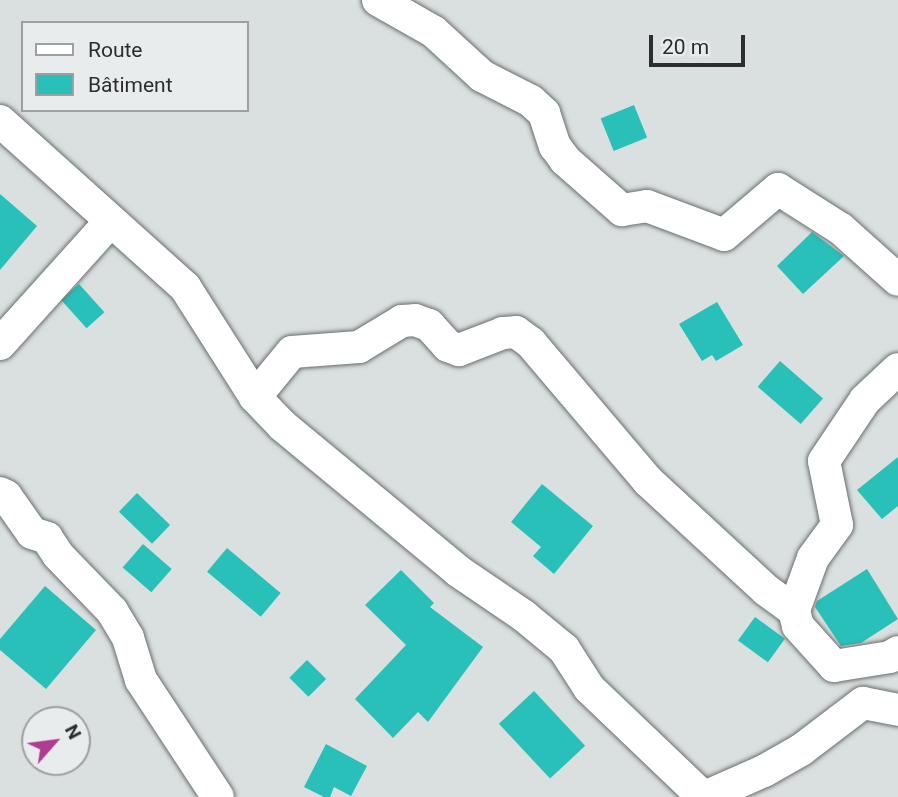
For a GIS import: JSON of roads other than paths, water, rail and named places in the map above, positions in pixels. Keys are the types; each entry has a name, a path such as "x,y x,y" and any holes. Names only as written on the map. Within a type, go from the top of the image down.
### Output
{"street":[{"path":"378,0 434,32 482,76 531,101 544,113 555,146 565,160 622,210 648,206 724,235 778,189 841,229 898,280"},
{"path":"0,121 185,287 255,397 283,426 458,571 524,616 564,649 589,688 704,797 752,777 802,750 863,703 898,709"},
{"path":"0,344 110,222"},
{"path":"255,397 292,352 344,351 359,347 402,321 415,320 429,325 448,346 459,350 503,333 516,332 531,343 648,481 766,590 793,610 798,626 834,666 890,657 898,652"},
{"path":"793,610 813,558 837,524 824,461 865,400 898,369"},
{"path":"0,493 6,496 32,533 47,538 67,565 111,611 128,638 141,680 218,797"}]}
